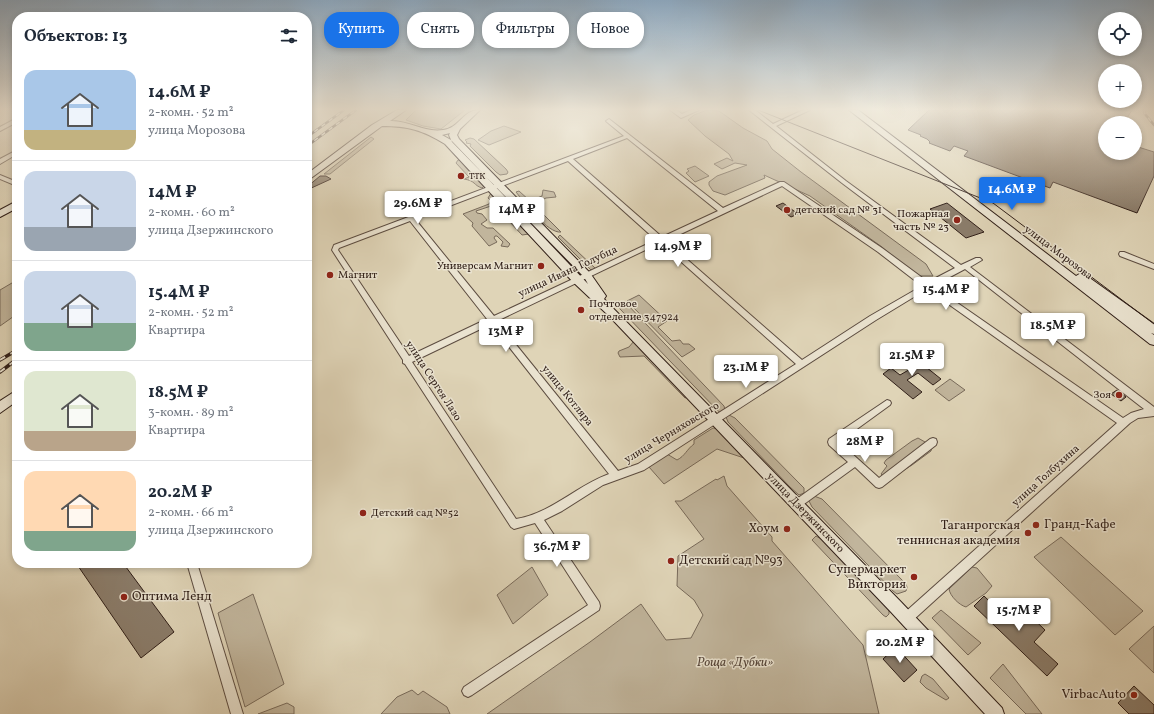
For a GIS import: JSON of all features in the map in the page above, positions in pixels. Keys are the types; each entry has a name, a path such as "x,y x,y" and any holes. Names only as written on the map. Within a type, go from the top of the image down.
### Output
{"main road":[{"path":"312,174 353,143"},
{"name":"улица Дзержинского","path":"449,143 577,280 613,313 907,618 996,714"},
{"name":"улица Дзержинского","path":"459,143 587,275 613,313"},
{"name":"улица Морозова","path":"899,143 1042,251 1154,341"},
{"path":"0,214 12,207"},
{"name":"улица Морозова","path":"1042,251 1154,330"},
{"path":"0,408 12,399"}],"street":[{"path":"411,218 608,143"},
{"path":"637,143 722,211"},
{"path":"794,143 849,186 962,267 1154,412"},
{"path":"0,162 12,155"},
{"path":"568,158 801,364"},
{"path":"0,177 12,182"},
{"name":"улица Ивана Голубца","path":"406,360 782,183 880,250 926,285"},
{"name":"улица Сергея Лазо","path":"411,218 336,247 335,250 514,524"},
{"name":"улица Котляра","path":"411,218 616,475"},
{"path":"1122,254 1154,267"},
{"name":"улица Черняховского","path":"514,524 525,523 538,519 602,482 616,475 630,472 641,467 716,421 873,317 926,285 978,260"},
{"path":"926,285 1123,423"},
{"path":"888,403 832,442 879,484 933,442"},
{"name":"улица Толбухина","path":"907,618 1131,416 1139,413 1154,412"},
{"path":"797,504 855,462"},
{"path":"468,691 594,606 538,519"},
{"path":"193,568 237,714"}],"green space":[{"path":"363,143 369,143 330,174 324,174"},
{"path":"468,143 479,143 506,169 508,172 507,174 500,175 496,172 470,146 471,144"},
{"path":"715,143 768,143 772,149 801,172 926,264 933,276 915,276 882,247 810,196 764,175 765,178 725,195 713,191 709,185 709,182 717,176 747,165 735,163 722,169 714,164 727,158 733,161 729,154"},
{"path":"458,160 474,172 474,176 484,184 482,188 471,181 464,179 469,177 456,163"},
{"path":"695,166 709,176 695,182 686,173 689,171 687,169"},
{"path":"543,190 554,192 556,197 546,198 533,204 561,232 550,228 543,223 530,210 516,192 519,191 530,201 542,196"},
{"path":"491,193 529,234 522,235 494,205 476,211 477,213 482,214 487,220 481,224 487,228 493,228 510,244 508,247 501,246 503,242 497,236 494,238 497,242 489,246 472,226 473,223 463,214 489,204 491,201 488,198"},
{"path":"560,235 595,268 591,270 558,237"},
{"path":"12,283 12,318 0,326 0,290"},
{"path":"639,295 667,321 658,327 672,341 680,340 683,344 689,344 695,349 682,357 627,301"},
{"path":"625,302 724,406 725,410 720,412 718,411 620,309 620,305"},
{"path":"634,341 689,397 685,398 644,356 620,357 618,353 619,351 629,347"},
{"path":"950,379 965,390 949,401 935,390"},
{"path":"729,415 735,418 804,488 804,493 799,495 790,487 728,422 726,417"},
{"path":"713,428 719,429 743,453 744,458 717,449 664,484 649,467 667,454 677,460 694,444 694,440"},
{"path":"918,438 932,446 931,451 888,480 881,474 887,466 884,463 886,460"},
{"name":"Роща «Дубки»","path":"724,476 727,486 772,537 772,541 863,645 879,714 487,714 590,642 641,604 666,640 691,638 703,615 694,600 677,586 678,556 704,539 675,501 681,501 716,479 717,480"},
{"path":"814,496 822,499 905,583 907,587 906,591 897,594 893,591 812,507 809,501"},
{"path":"816,536 821,539 889,610 889,614 886,617 812,540"},
{"path":"1061,537 1143,611 1115,635 1034,557"},
{"path":"532,567 548,595 513,624 497,595"},
{"path":"972,567 977,568 992,586 986,593 966,607 955,600 949,589"},
{"path":"253,594 284,684 245,707 218,613"},
{"path":"941,610 981,643 968,655 932,618"},
{"path":"1154,626 1154,673 1129,649"},
{"path":"1003,664 1042,714 1026,714 990,678"},
{"path":"925,674 933,679 949,698 946,700 926,688 920,682 922,676"},
{"path":"412,690 418,695 423,691 447,707 450,714 381,714 397,697"},
{"path":"287,703 294,707 294,714 258,714"}],"building":[{"path":"930,143 1098,143 1098,160 1142,160 1142,148 1154,152 1154,176 1137,213 1053,182 1050,188 964,156 968,151 954,146 950,151"},
{"path":"320,176 326,176 331,179 312,188 312,183"},
{"name":"детский сад № 31","path":"783,203 798,214 791,217 776,206"},
{"name":"Пожарная часть № 23","path":"947,203 984,232 966,238 930,209"},
{"path":"911,355 941,379 933,385 918,373 907,380 922,392 913,399 883,374 891,368 900,375 912,368 903,361"},
{"name":"Зоя","path":"1117,390 1126,397 1121,401 1111,394"},
{"name":"Оптима Ленд","path":"79,568 127,568 174,632 141,658"},
{"path":"984,596 1005,616 1018,604 1045,630 1034,642 1058,664 1047,676 974,606"},
{"path":"896,647 917,670 904,682 883,659"},
{"name":"VirbacAuto","path":"1134,686 1154,705 1154,714 1129,714 1118,703"}],"tram line":[{"path":"842,143 993,203 1154,324"}],"railway":[{"path":"0,360 12,353"},
{"path":"0,372 12,363"}],"place":[{"name":"ТТК","path":"461,176"},
{"name":"детский сад № 31","path":"787,210"},
{"name":"Пожарная часть № 23","path":"957,220"},
{"name":"Универсам Магнит","path":"541,266"},
{"name":"Магнит","path":"330,275"},
{"name":"Почтовое отделение 347924","path":"581,310"},
{"name":"Зоя","path":"1119,395"},
{"name":"Детский сад №52","path":"363,513"},
{"name":"Гранд-Кафе","path":"1036,525"},
{"name":"Хоум","path":"787,529"},
{"name":"Таганрогская теннисная академия","path":"1028,533"},
{"name":"Детский сад №93","path":"671,561"},
{"name":"Супермаркет Виктория","path":"914,577"},
{"name":"Оптима Ленд","path":"124,597"},
{"name":"VirbacAuto","path":"1134,695"}]}
